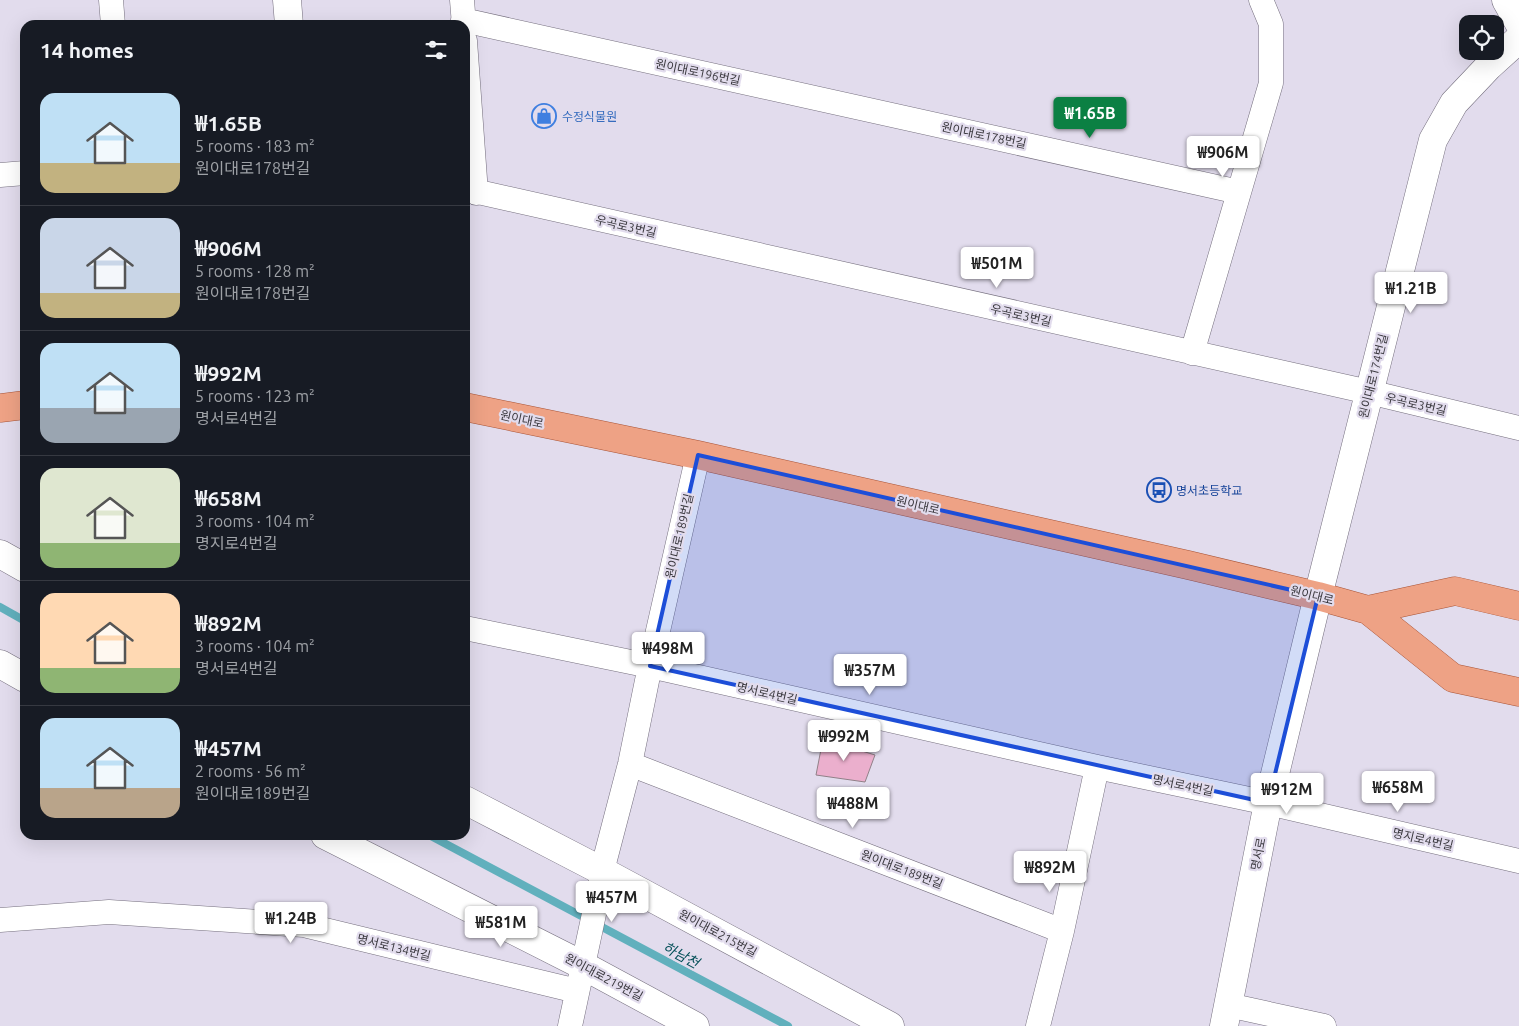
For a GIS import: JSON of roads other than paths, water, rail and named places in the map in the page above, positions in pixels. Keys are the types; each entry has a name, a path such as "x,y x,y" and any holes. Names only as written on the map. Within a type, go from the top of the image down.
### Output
{"main road":[{"path":"0,408 20,406"},
{"name":"원이대로","path":"470,408 698,455 1318,596 1368,610 1453,678 1519,692"},
{"name":"원이대로","path":"1368,610 1455,591 1519,606"}],"street":[{"path":"112,0 114,20"},
{"path":"287,0 289,20"},
{"path":"1192,353 1271,83 1271,24 1261,0"},
{"path":"1506,0 1519,23"},
{"name":"원이대로196번길","path":"470,23 933,124"},
{"name":"원이대로174번길","path":"1318,596 1433,140 1454,104 1489,66 1519,39"},
{"name":"원이대로178번길","path":"933,124 1239,192"},
{"name":"원이대로196번길","path":"470,167 471,191"},
{"path":"0,175 20,173"},
{"name":"우곡로3번길","path":"471,191 1369,392 1519,428"},
{"name":"원이대로189번길","path":"582,969 601,879 630,764 650,666 698,455"},
{"path":"0,554 20,565"},
{"name":"명서로","path":"1226,1015 1268,803 1318,596"},
{"name":"명서로4번길","path":"470,629 650,666 1097,767 1268,803"},
{"path":"0,664 20,675"},
{"name":"원이대로189번길","path":"630,764 1062,931"},
{"path":"1038,1026 1062,931 1097,767"},
{"name":"원이대로215번길","path":"470,803 601,879 890,1026"},
{"name":"명지로4번길","path":"1268,803 1519,861"},
{"name":"원이대로219번길","path":"335,840 695,1026"},
{"name":"명서로134번길","path":"0,920 109,912 304,925 582,969"},
{"path":"570,1026 582,969"},
{"path":"1226,1015 1324,1026"}],"waterway":[{"name":"하남천","path":"0,607 20,618"},
{"name":"하남천","path":"438,840 788,1026"}],"place":[{"name":"수정식물원","path":"544,116"},
{"name":"명서초등학교","path":"1159,490"}]}
